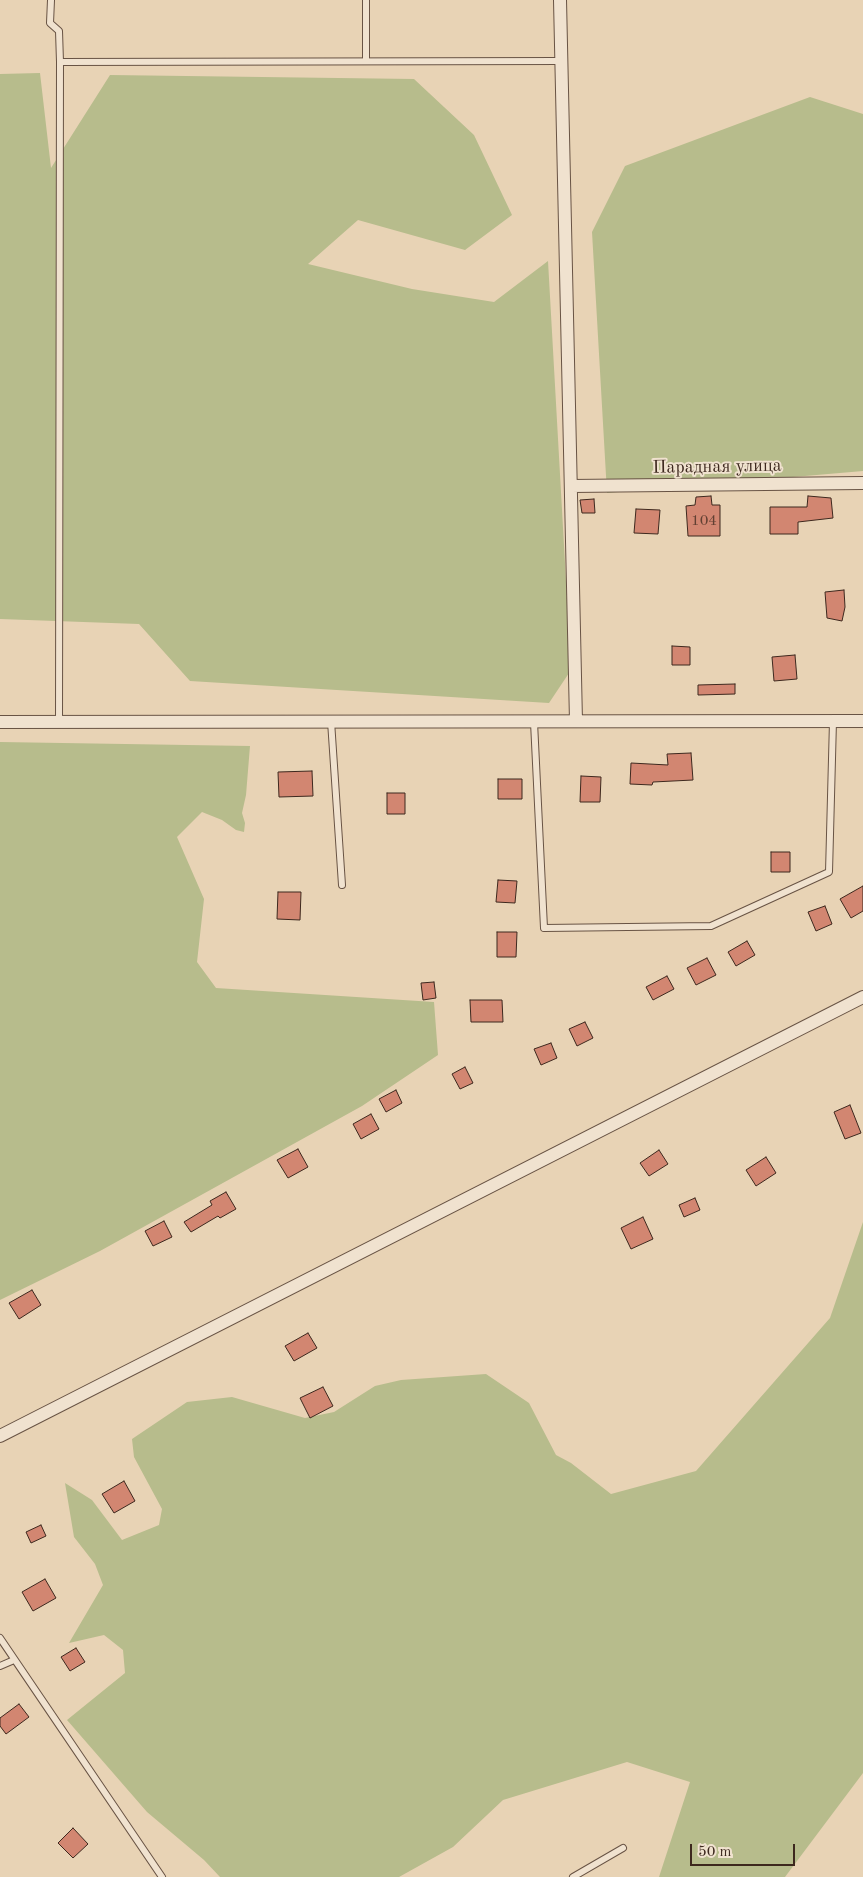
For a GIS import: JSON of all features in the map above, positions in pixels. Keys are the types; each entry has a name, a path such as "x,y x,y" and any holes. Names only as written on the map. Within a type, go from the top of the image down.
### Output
{"street":[{"path":"560,0 576,721"},
{"name":"Парадная улица","path":"571,486 863,483"},
{"path":"0,722 331,720 534,722 863,721"},
{"path":"0,1436 863,997"}],"lane":[{"path":"51,0 50,23 59,31 60,62 59,721"},
{"path":"366,0 366,61"},
{"path":"60,62 562,61"},
{"path":"331,720 342,885"},
{"path":"534,722 544,928 711,926 829,872 833,721"},
{"path":"0,1638 162,1877"},
{"path":"0,1666 14,1660"},
{"path":"573,1877 623,1848"}],"green space":[{"path":"40,73 51,168 110,75 414,79 474,135 512,215 465,250 358,220 308,264 412,289 494,302 548,261 571,670 549,703 190,681 139,624 0,619 0,74"},
{"path":"810,97 863,114 863,471 607,493 592,232 625,166"},
{"path":"0,742 250,746 246,795 242,813 245,823 244,832 236,830 222,820 202,812 177,837 204,899 197,962 216,988 434,1002 438,1055 362,1106 100,1251 0,1300"},
{"path":"863,1222 863,1773 785,1877 659,1877 690,1782 627,1762 503,1800 453,1847 399,1877 220,1877 204,1860 147,1812 67,1720 125,1673 123,1650 104,1635 69,1643 103,1585 95,1564 74,1537 65,1483 92,1500 122,1540 159,1525 162,1509 134,1457 132,1439 187,1402 232,1397 305,1418 334,1412 375,1386 401,1380 486,1374 529,1403 556,1455 571,1463 611,1494 696,1471 830,1318"}],"building":[{"path":"711,496 712,505 720,505 720,536 688,536 686,506 695,505 696,497"},
{"path":"808,496 831,498 833,518 798,522 798,534 770,534 770,507 807,507"},
{"path":"594,499 595,513 582,513 580,500"},
{"path":"636,509 660,510 658,534 634,533"},
{"path":"844,590 845,607 842,621 827,618 825,592"},
{"path":"672,646 690,647 690,665 672,665"},
{"path":"795,655 797,679 774,681 772,657"},
{"path":"735,684 735,694 698,695 698,685"},
{"path":"691,753 693,780 653,782 652,785 630,784 631,763 668,765 667,754"},
{"path":"312,771 313,796 279,797 278,772"},
{"path":"581,776 601,777 600,802 580,802"},
{"path":"498,779 522,779 522,799 498,799"},
{"path":"387,793 405,793 405,814 387,814"},
{"path":"771,852 790,852 790,872 771,872"},
{"path":"498,880 517,881 515,903 496,902"},
{"path":"863,886 863,911 851,918 840,899"},
{"path":"278,892 301,892 300,920 277,919"},
{"path":"825,906 832,924 816,931 808,912"},
{"path":"497,932 517,932 516,957 497,957"},
{"path":"747,941 755,955 736,966 728,952"},
{"path":"707,958 716,975 696,985 687,968"},
{"path":"667,976 674,989 653,1000 646,987"},
{"path":"434,982 436,998 423,1000 421,983"},
{"path":"470,1000 502,1000 503,1022 471,1022"},
{"path":"585,1022 593,1038 577,1046 569,1029"},
{"path":"551,1043 557,1058 541,1065 534,1049"},
{"path":"465,1067 473,1083 460,1089 452,1074"},
{"path":"396,1090 402,1103 386,1112 379,1099"},
{"path":"850,1105 861,1133 845,1139 834,1112"},
{"path":"371,1114 379,1129 361,1139 353,1124"},
{"path":"298,1149 308,1167 288,1178 277,1160"},
{"path":"659,1150 668,1164 649,1176 640,1163"},
{"path":"766,1157 776,1173 756,1186 746,1170"},
{"path":"226,1192 236,1209 220,1218 218,1216 191,1232 184,1222 212,1205 210,1201"},
{"path":"695,1198 700,1210 684,1217 679,1205"},
{"path":"643,1217 653,1239 631,1249 621,1228"},
{"path":"164,1221 172,1237 153,1246 145,1231"},
{"path":"32,1290 41,1305 19,1319 9,1303"},
{"path":"308,1333 317,1348 294,1361 285,1346"},
{"path":"323,1387 333,1406 310,1418 300,1398"},
{"path":"124,1481 135,1501 114,1513 102,1494"},
{"path":"41,1525 46,1536 31,1543 26,1532"},
{"path":"45,1579 56,1598 33,1611 22,1592"},
{"path":"76,1648 85,1662 70,1671 61,1657"},
{"path":"19,1704 29,1717 6,1734 0,1726 0,1718"},
{"path":"73,1828 88,1844 73,1858 58,1843"}]}
